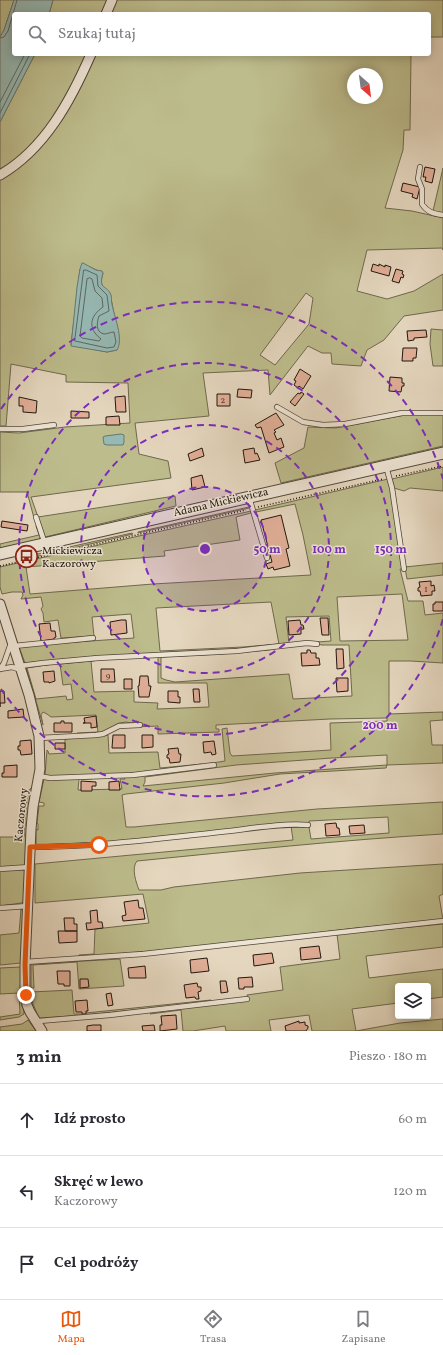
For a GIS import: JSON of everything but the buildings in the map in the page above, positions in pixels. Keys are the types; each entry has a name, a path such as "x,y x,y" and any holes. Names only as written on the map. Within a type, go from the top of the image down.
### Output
{"street":[{"path":"107,12 112,0"},
{"path":"0,175 30,152 43,138 77,85 90,56"},
{"name":"Adama Mickiewicza","path":"0,554 443,453"},
{"name":"Kaczorowy","path":"0,604 21,668 40,738 41,760 33,808 30,847 25,962 26,1000 35,1022 42,1031"}],"lane":[{"path":"420,167 418,179 422,189 422,204 428,211 434,214 443,215"},
{"path":"277,407 303,422 323,425 345,424 402,413 443,413"},
{"path":"0,429 54,425"},
{"path":"386,466 390,478 404,569"},
{"path":"249,497 267,558"},
{"path":"36,517 45,544"},
{"path":"0,669 13,643 93,638"},
{"path":"0,669 12,667 21,668 43,663 98,658 237,651 307,643 317,644"},
{"path":"40,738 96,735 103,734 117,726 140,725"},
{"path":"39,776 50,778 117,776 214,765"},
{"path":"30,847 106,844 294,824 308,825"},
{"path":"0,869 30,867"},
{"path":"0,908 28,906"},
{"path":"25,962 151,954 443,921"},
{"path":"35,1022 247,999"}],"path":[{"path":"0,566 443,466"}],"shaded area":[{"path":"0,0 14,0 4,30 0,37"},
{"path":"53,0 110,0 106,12 50,12"},
{"path":"114,0 443,0 443,37 431,37 431,12 110,12"},
{"path":"34,56 88,56 76,82 38,141 0,172 0,122"},
{"path":"93,56 411,56 410,130 404,130 403,150 385,208 412,211 443,218 443,250 442,248 367,250 357,291 387,299 414,291 443,274 443,310 404,316 384,340 367,350 361,366 332,364 331,353 322,353 308,346 270,395 268,370 203,373 209,416 135,423 139,454 168,461 171,478 31,497 38,517 34,518 27,492 0,492 0,432 19,433 65,427 130,423 128,383 66,382 66,375 11,364 6,426 0,426 0,177 28,160","holes":["90,267 103,273 101,281 102,285 110,293 114,314 117,350 107,352 71,345 80,269","306,293 313,298 309,324 275,365 260,355"]},
{"path":"443,168 443,213 433,211"},
{"path":"431,329 443,330 443,366 433,366 430,344"},
{"path":"405,415 443,415 443,446 281,483 275,463 304,448 308,427 336,428"},
{"path":"443,467 443,491 410,488 404,491 394,488 405,567 443,563 443,575 407,579 405,568 400,569 408,601 423,601 425,615 443,613 443,663 389,661 389,714 443,712 443,720 430,721 432,745 443,745 443,763 387,765 386,768 280,774 224,783 122,795 126,827 317,809 443,802 443,834 404,836 137,861 134,871 139,890 161,890 174,887 300,873 443,864 443,894 439,896 443,920 356,928 202,947 79,957 79,955 94,954 95,929 149,923 143,894 35,903 35,864 293,840 291,826 309,827 311,839 389,833 388,817 309,821 309,824 117,842 36,845 36,829 38,830 37,823 39,806 44,806 44,803 39,802 44,779 91,778 92,779 79,779 78,790 122,789 120,779 125,779 124,777 225,761 222,729 227,728 230,753 232,756 331,750 330,723 387,721 387,718 330,719 216,725 216,729 219,729 219,732 158,734 158,726 136,727 141,725 141,723 137,721 131,723 119,723 101,733 79,735 77,733 98,732 96,715 51,717 43,712 41,715 43,725 26,667 53,664 27,668 36,699 66,696 67,700 73,699 71,684 63,685 60,664 100,660 91,661 94,692 134,691 134,702 158,703 157,709 209,707 207,683 158,683 158,657 284,647 269,650 220,654 161,657 161,678 175,682 289,674 293,699 352,696 349,645 321,645 317,642 331,641 329,616 286,617 289,643 239,649 97,656 25,663 19,647 134,638 131,614 92,617 94,636 61,638 58,620 44,622 41,609 43,606 41,597 21,599 23,595 22,592 2,594 0,587 0,567 251,511 251,513 236,517 240,540 164,551 165,556 26,567 30,594 153,584 311,575 295,504 256,512 255,510 388,479 390,487 394,487 392,479","holes":["402,594 408,640 340,641 337,597","271,602 279,644 160,651 156,608","387,755 387,765 275,773 143,786 145,777 236,765"]},
{"path":"175,496 176,506 45,537 38,517"},
{"path":"249,508 138,533 138,532"},
{"path":"36,526 41,535 39,540 0,549 0,544 39,535"},
{"path":"133,534 30,558 29,556"},
{"path":"108,735 109,753 158,752 160,768 203,765 126,774 52,777 45,775 47,750 49,754 65,753 65,739"},
{"path":"32,788 25,865 0,867 0,837 24,837 27,798 30,789"},
{"path":"0,870 25,870 24,901 21,903 0,906"},
{"path":"21,909 23,912 21,963 0,965 0,935 19,933"},
{"path":"443,924 443,947 366,956 369,978 443,969 443,997 431,999 431,983 395,983 395,1003 352,1009 356,1031 312,1031 309,1015 269,1020 271,1031 226,1031 225,1026 183,1031 181,1010 150,1014 152,1012 249,1000 247,995 283,990 280,967 340,959 337,934"},
{"path":"120,959 124,986 79,989 77,962 33,965 34,988 31,988 31,964"},
{"path":"21,967 24,1014 19,1017 0,1020 0,1017 20,1014 19,993 0,994 0,968"},
{"path":"72,990 74,1014 82,1015 86,1013 211,1000 210,1002 86,1015 39,1018 33,1004 31,992"},
{"path":"443,1019 443,1031 356,1031 400,1023"},
{"path":"28,1020 36,1031 0,1031 0,1027 22,1024"}],"water":[{"path":"14,0 53,0 50,12 12,12 12,56 34,56 0,122 0,37 4,30"},
{"path":"82,263 96,270 102,271 103,273 102,285 111,295 118,327 119,345 117,350 107,352 71,346 77,287"},
{"path":"121,434 124,435 123,445 104,444 103,437"}],"place":[{"name":"Mickiewicza Kaczorowy","path":"27,557"}],"route":[{"path":"26,995 25,965 30,847 99,845"}]}
